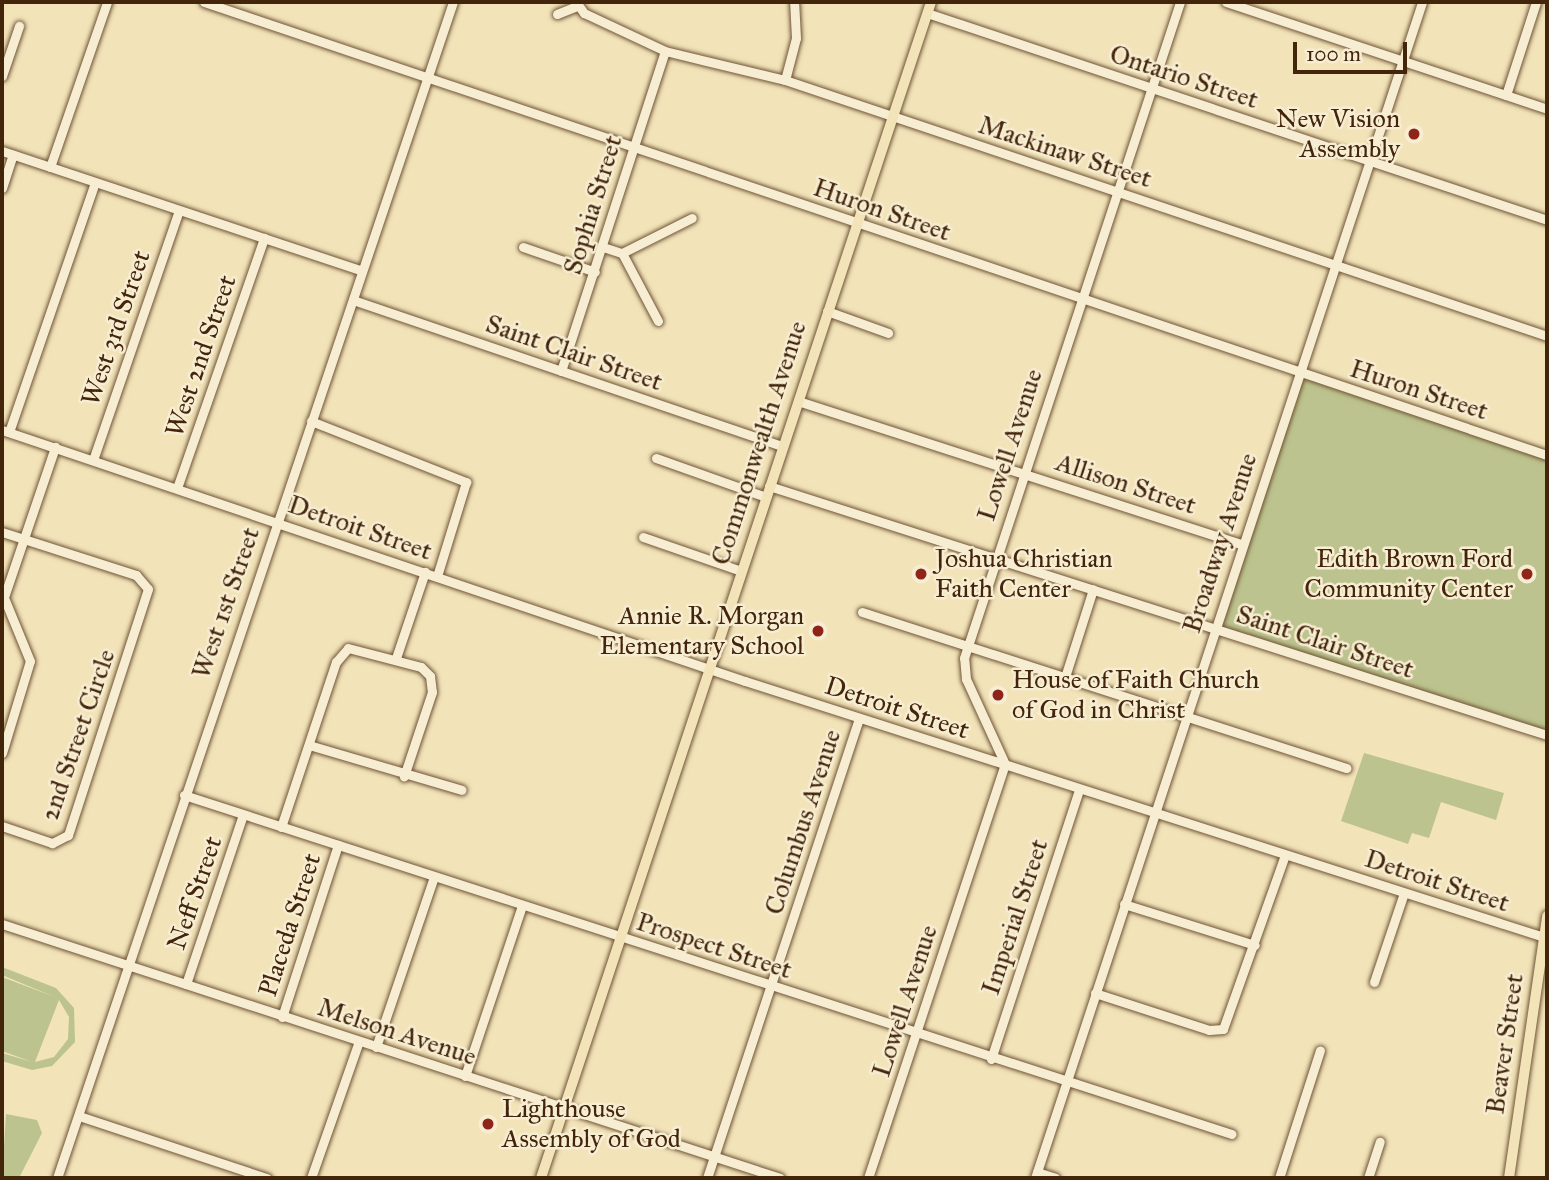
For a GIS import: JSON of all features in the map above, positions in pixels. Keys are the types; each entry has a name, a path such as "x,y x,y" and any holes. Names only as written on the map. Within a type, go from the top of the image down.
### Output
{"main road":[{"name":"Commonwealth Avenue","path":"541,1178 929,7"},
{"name":"Beaver Street","path":"1508,1178 1547,916"}],"street":[{"path":"50,167 107,2"},
{"name":"Huron Street","path":"204,2 855,224 1547,455"},
{"name":"West 1st Street","path":"57,1178 453,2"},
{"path":"785,80 796,38 794,2"},
{"name":"Lowell Avenue","path":"869,1178 1005,764 966,679 967,647 1180,2"},
{"path":"1226,2 1547,109"},
{"name":"Broadway Avenue","path":"1036,1175 1241,544 1422,2"},
{"path":"1506,95 1536,2"},
{"path":"557,14 577,4"},
{"name":"Mackinaw Street","path":"577,4 665,51 785,80 1547,336"},
{"name":"Ontario Street","path":"929,7 1150,88 1547,220"},
{"path":"2,76 19,26"},
{"name":"Sophia Street","path":"561,371 665,51"},
{"path":"2,151 362,271"},
{"path":"2,188 13,155"},
{"path":"5,431 94,182"},
{"name":"West 3rd Street","path":"93,460 179,210"},
{"path":"603,247 622,253 692,218"},
{"name":"West 2nd Street","path":"177,488 264,238"},
{"path":"523,247 595,272"},
{"path":"622,253 658,321"},
{"name":"Saint Clair Street","path":"353,300 782,446"},
{"path":"827,312 888,333"},
{"name":"Allison Street","path":"797,401 1241,544"},
{"path":"311,421 466,482 438,576"},
{"name":"Detroit Street","path":"5,431 859,718 1544,937"},
{"path":"2,753 30,661 3,601 55,447"},
{"name":"Saint Clair Street","path":"656,458 1093,589 1547,735"},
{"path":"2,531 26,539"},
{"path":"643,537 741,571"},
{"name":"2nd Street Circle","path":"2,826 52,843 68,835 148,598 146,582 26,539"},
{"path":"396,658 425,572"},
{"path":"1065,677 1093,589"},
{"path":"862,612 1346,768"},
{"path":"281,827 344,651 359,647 396,658 430,676 432,692 404,776"},
{"name":"Columbus Avenue","path":"707,1178 859,718"},
{"path":"309,745 404,776 462,790"},
{"name":"Imperial Street","path":"991,1059 1079,789"},
{"name":"Prospect Street","path":"184,795 991,1059 1232,1134"},
{"name":"Neff Street","path":"186,985 243,815"},
{"name":"Placeda Street","path":"282,1017 338,845"},
{"path":"1095,993 1209,1030 1223,1029 1285,855"},
{"path":"376,1046 434,877"},
{"path":"1374,982 1404,893"},
{"path":"1125,904 1255,945"},
{"path":"465,1076 522,906"},
{"name":"Melson Avenue","path":"2,924 780,1178"},
{"path":"311,1178 359,1041"},
{"path":"1279,1178 1320,1050"},
{"path":"79,1116 267,1178"},
{"path":"1368,1178 1380,1142"},
{"path":"1036,1175 1055,1178"}],"green space":[{"path":"1301,377 1547,459 1547,731 1220,626"},
{"path":"1364,753 1504,793 1496,820 1441,802 1429,838 1412,833 1408,844 1341,821"},
{"path":"2,967 56,988 74,1008 75,1042 52,1066 32,1070 2,1061 2,1053 32,1062 2,1051 2,977 55,997 2,975","holes":["59,1000 69,1017 68,1039 54,1057 35,1062"]},
{"path":"6,1114 37,1120 42,1133 19,1178 2,1178"}],"place":[{"name":"New Vision Assembly","path":"1414,134"},
{"name":"Joshua Christian Faith Center","path":"921,574"},
{"name":"Edith Brown Ford Community Center","path":"1527,574"},
{"name":"Annie R. Morgan Elementary School","path":"818,631"},
{"name":"House of Faith Church of God in Christ","path":"998,695"},
{"name":"Lighthouse Assembly of God","path":"488,1124"}]}
